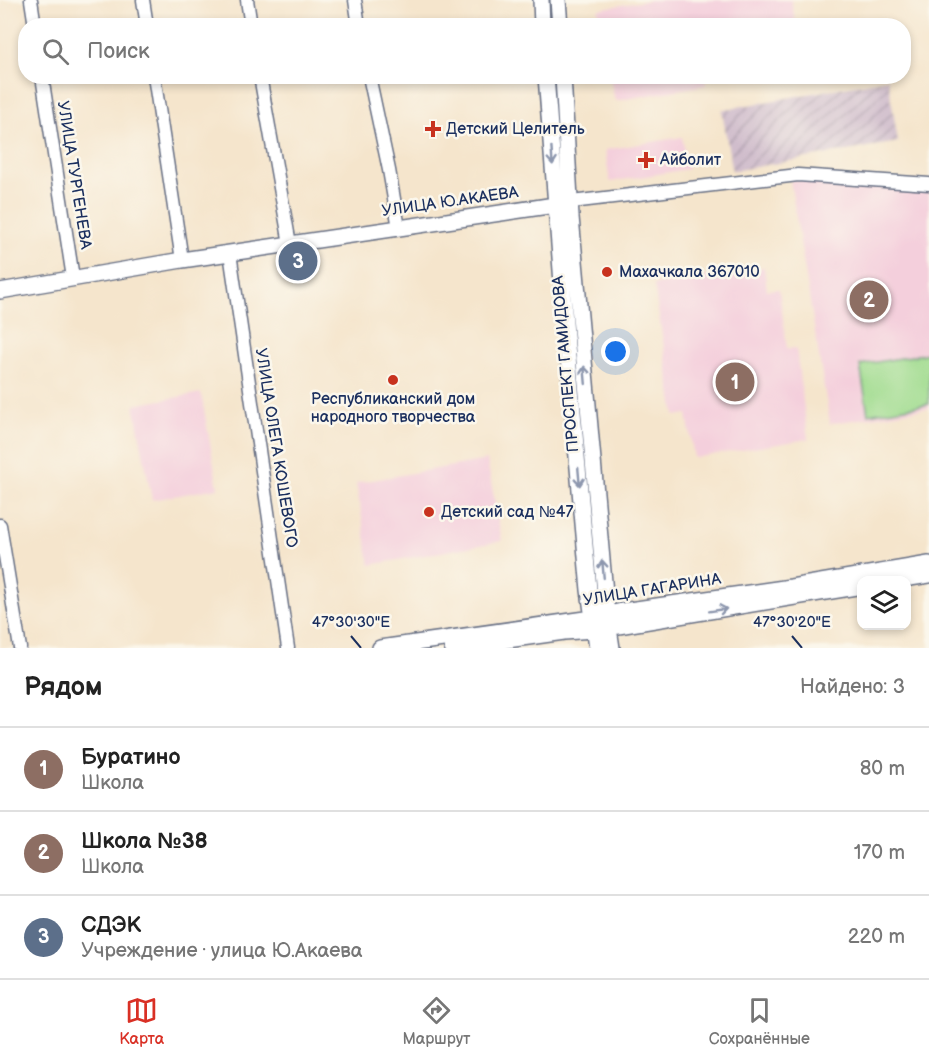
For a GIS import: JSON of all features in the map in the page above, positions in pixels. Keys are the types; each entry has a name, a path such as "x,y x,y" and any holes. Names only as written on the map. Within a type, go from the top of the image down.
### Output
{"main road":[{"path":"542,0 542,18"},
{"path":"558,0 559,18"},
{"name":"ПРОСПЕКТ ГАМИДОВА","path":"547,84 562,204 601,622 597,648"},
{"name":"ПРОСПЕКТ ГАМИДОВА","path":"562,84 562,204"},
{"name":"УЛИЦА Ю.АКАЕВА","path":"0,291 182,260 562,204"},
{"name":"УЛИЦА ГАГАРИНА","path":"452,648 564,632 601,622 929,564"},
{"path":"911,578 929,575"},
{"name":"УЛИЦА ГАГАРИНА","path":"380,648 601,622 857,587"},
{"name":"ПРОСПЕКТ ГАМИДОВА","path":"601,622 612,648"}],"street":[{"path":"31,0 33,18"},
{"path":"143,0 146,18"},
{"path":"247,0 250,18"},
{"path":"355,0 358,18"},
{"name":"УЛИЦА ТУРГЕНЕВА","path":"43,84 73,278"},
{"path":"155,84 182,260"},
{"path":"261,84 290,244"},
{"path":"371,84 399,228"},
{"name":"УЛИЦА Ю.АКАЕВА","path":"562,204 798,175 929,184"},
{"name":"УЛИЦА ОЛЕГА КОШЕВОГО","path":"230,253 288,648"},
{"path":"0,525 20,648"}],"shaded area":[{"path":"651,0 791,0 795,18 600,18 598,9"},
{"path":"611,84 706,85 615,101"},
{"path":"861,84 889,84 898,142 732,171 722,110"},
{"name":"Айболит","path":"682,137 688,169 610,182 605,150"},
{"path":"832,178 929,192 929,408 828,424 830,423 790,180"},
{"path":"764,267 767,290 779,289 787,349 796,348 808,439 694,458 687,414 675,416 654,285"},
{"path":"201,393 218,488 152,500 134,405"},
{"name":"Детский сад №47","path":"487,460 502,541 370,565 356,483"}],"green space":[{"path":"929,353 929,404 868,414 860,365"}],"place":[{"name":"Детский Целитель","path":"433,129"},
{"name":"Айболит","path":"646,160"},
{"name":"СДЭК","path":"298,261"},
{"name":"Махачкала 367010","path":"607,272"},
{"name":"Школа №38","path":"869,300"},
{"name":"Республиканский дом народного творчества","path":"393,380"},
{"name":"Буратино","path":"735,382"},
{"name":"Детский сад №47","path":"429,512"}]}
